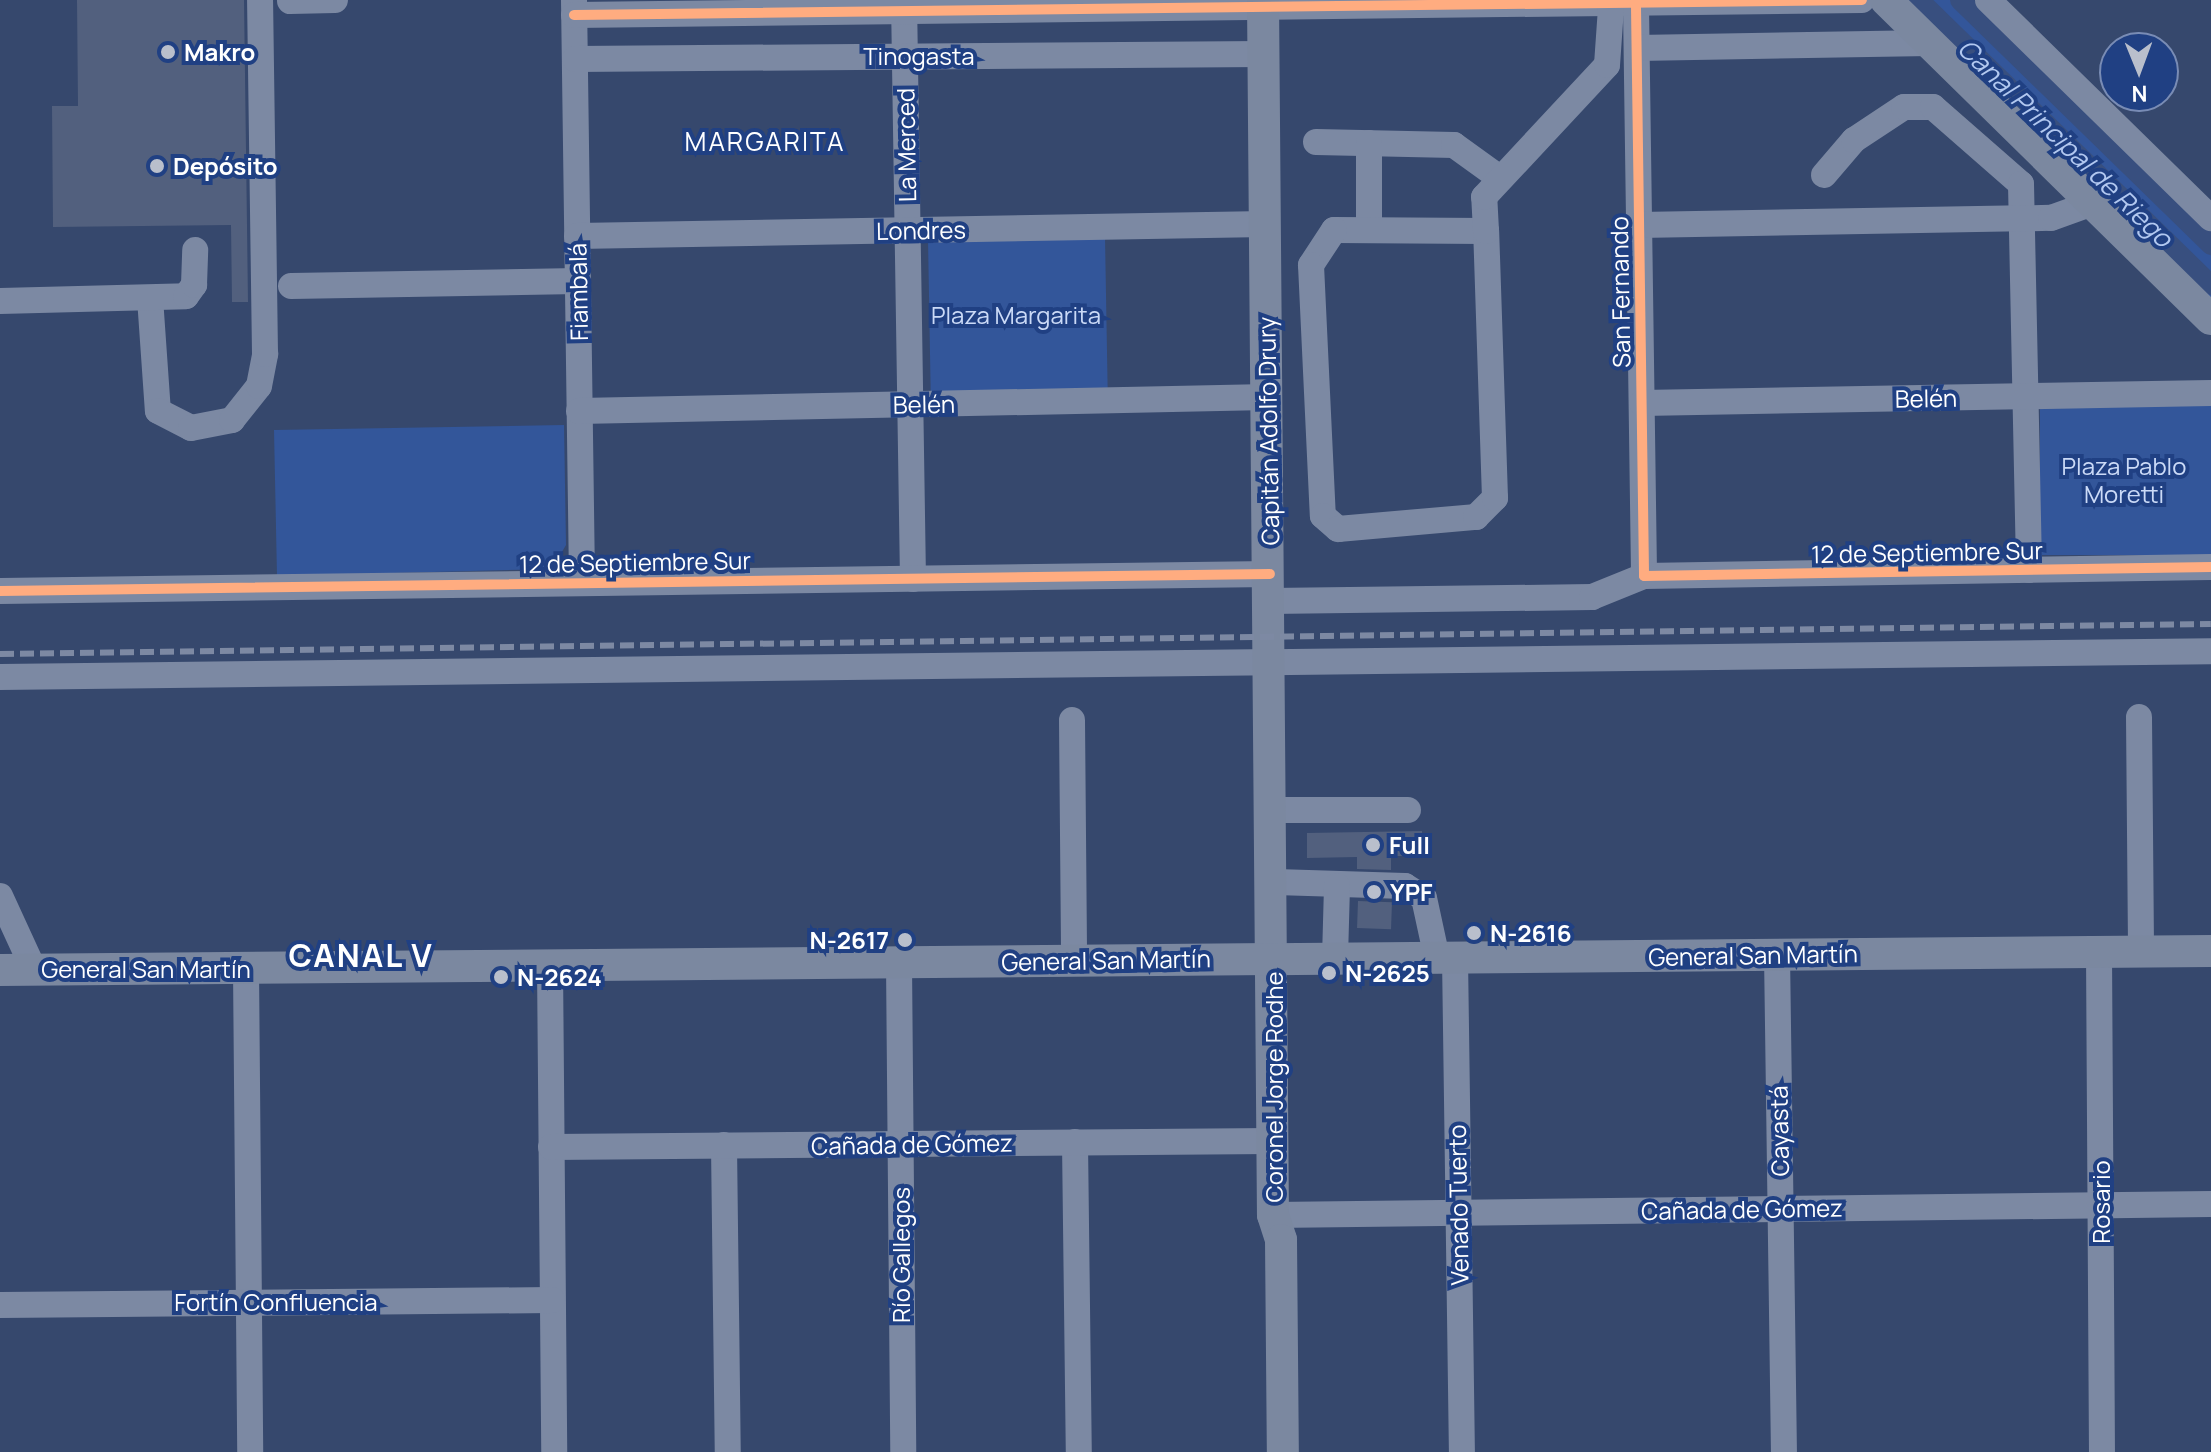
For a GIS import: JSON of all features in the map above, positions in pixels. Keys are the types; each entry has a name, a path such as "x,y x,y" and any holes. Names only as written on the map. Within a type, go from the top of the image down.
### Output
{"main road":[{"path":"1886,0 2211,319"},
{"name":"Capitán Adolfo Drury","path":"1263,6 1275,959"},
{"name":"General San Martín","path":"0,970 2211,951"},
{"name":"Coronel Jorge Rodhe","path":"1275,959 1273,1215 1281,1240 1283,1452"},
{"name":"Coronel Jorge Rodhe","path":"1264,1452 1263,1240 1273,1215"}],"street":[{"path":"150,298 158,411 191,428 232,420 259,386 265,354 260,0"},
{"path":"290,1 335,0"},
{"name":"Tinogasta","path":"574,8 1623,6 1862,0"},
{"path":"1988,0 2211,218"},
{"path":"1486,231 1334,230 1311,265 1323,516 1338,529 1476,517 1495,498 1486,231 1484,197 1497,176 1607,65 1623,6"},
{"name":"San Fernando","path":"1623,6 1637,48 1644,576"},
{"path":"741,7 741,58"},
{"name":"La Merced","path":"904,7 913,579"},
{"name":"Fiambalá","path":"574,8 582,583"},
{"path":"1637,48 1930,43"},
{"name":"Tinogasta","path":"575,59 1264,54"},
{"path":"1824,175 1854,140 1904,107 1933,107 2021,184 2029,570"},
{"path":"1316,142 1454,145 1497,176"},
{"path":"1369,143 1369,230"},
{"path":"1639,225 2061,217 2093,203"},
{"name":"Londres","path":"577,236 1266,224"},
{"path":"0,301 150,298 191,292 195,250"},
{"path":"291,286 578,281"},
{"name":"Belén","path":"1642,403 2211,393"},
{"name":"Belén","path":"579,411 1268,397"},
{"name":"12 de Septiembre Sur","path":"0,591 913,579 1592,597 1644,576 2211,567"},
{"path":"0,677 2211,651"},
{"path":"2139,717 2141,951"},
{"path":"1072,720 1074,961"},
{"path":"1274,810 1408,810"},
{"name":"Venado Tuerto","path":"1276,882 1405,886 1424,898 1446,957 1458,1213 1462,1452"},
{"path":"1335,958 1337,886"},
{"path":"0,896 34,970"},
{"name":"Rosario","path":"2099,952 2102,1452"},
{"name":"Cayastá","path":"1777,954 1784,1452"},
{"name":"Río Gallegos","path":"899,962 903,1452"},
{"path":"550,965 554,1452"},
{"path":"246,968 250,1452"},
{"name":"Cañada de Gómez","path":"551,1147 1273,1141"},
{"path":"1075,1142 1079,1452"},
{"path":"724,1145 728,1452"},
{"name":"Cañada de Gómez","path":"1273,1215 2211,1204"},
{"name":"Fortín Confluencia","path":"0,1305 552,1300"}],"green space":[{"path":"1898,0 1973,0 2211,233 2211,306"},
{"name":"Plaza Margarita","path":"1105,237 1108,390 931,393 928,240"},
{"name":"Plaza Pablo Moretti","path":"2040,403 2211,403 2211,555 2040,555"},
{"path":"564,425 566,545 552,569 277,576 274,430"}],"building":[{"path":"77,0 244,0 248,302 232,302 231,225 53,227 52,106 78,106"},
{"path":"1422,831 1423,856 1391,856 1391,870 1357,869 1357,857 1307,858 1307,833"},
{"path":"1358,901 1392,902 1391,929 1357,928"}],"waterway":[{"name":"Canal Principal de Riego","path":"1919,0 2211,285"},
{"name":"CANAL V","path":"1960,0 2211,245"}],"railway":[{"path":"0,654 2211,624"}],"cycle path":[{"path":"574,15 1862,0"},
{"path":"1636,7 1644,576 2211,567"},
{"path":"0,591 1270,574"}],"place":[{"name":"Makro","path":"168,52"},
{"name":"Depósito","path":"157,166"},
{"name":"Full","path":"1373,845"},
{"name":"YPF","path":"1374,892"},
{"name":"N-2616","path":"1474,933"},
{"name":"N-2617","path":"905,940"},
{"name":"N-2625","path":"1329,973"},
{"name":"N-2624","path":"501,977"}],"district":[{"name":"MARGARITA","path":"765,142"},
{"name":"CANAL V","path":"361,955"}]}
